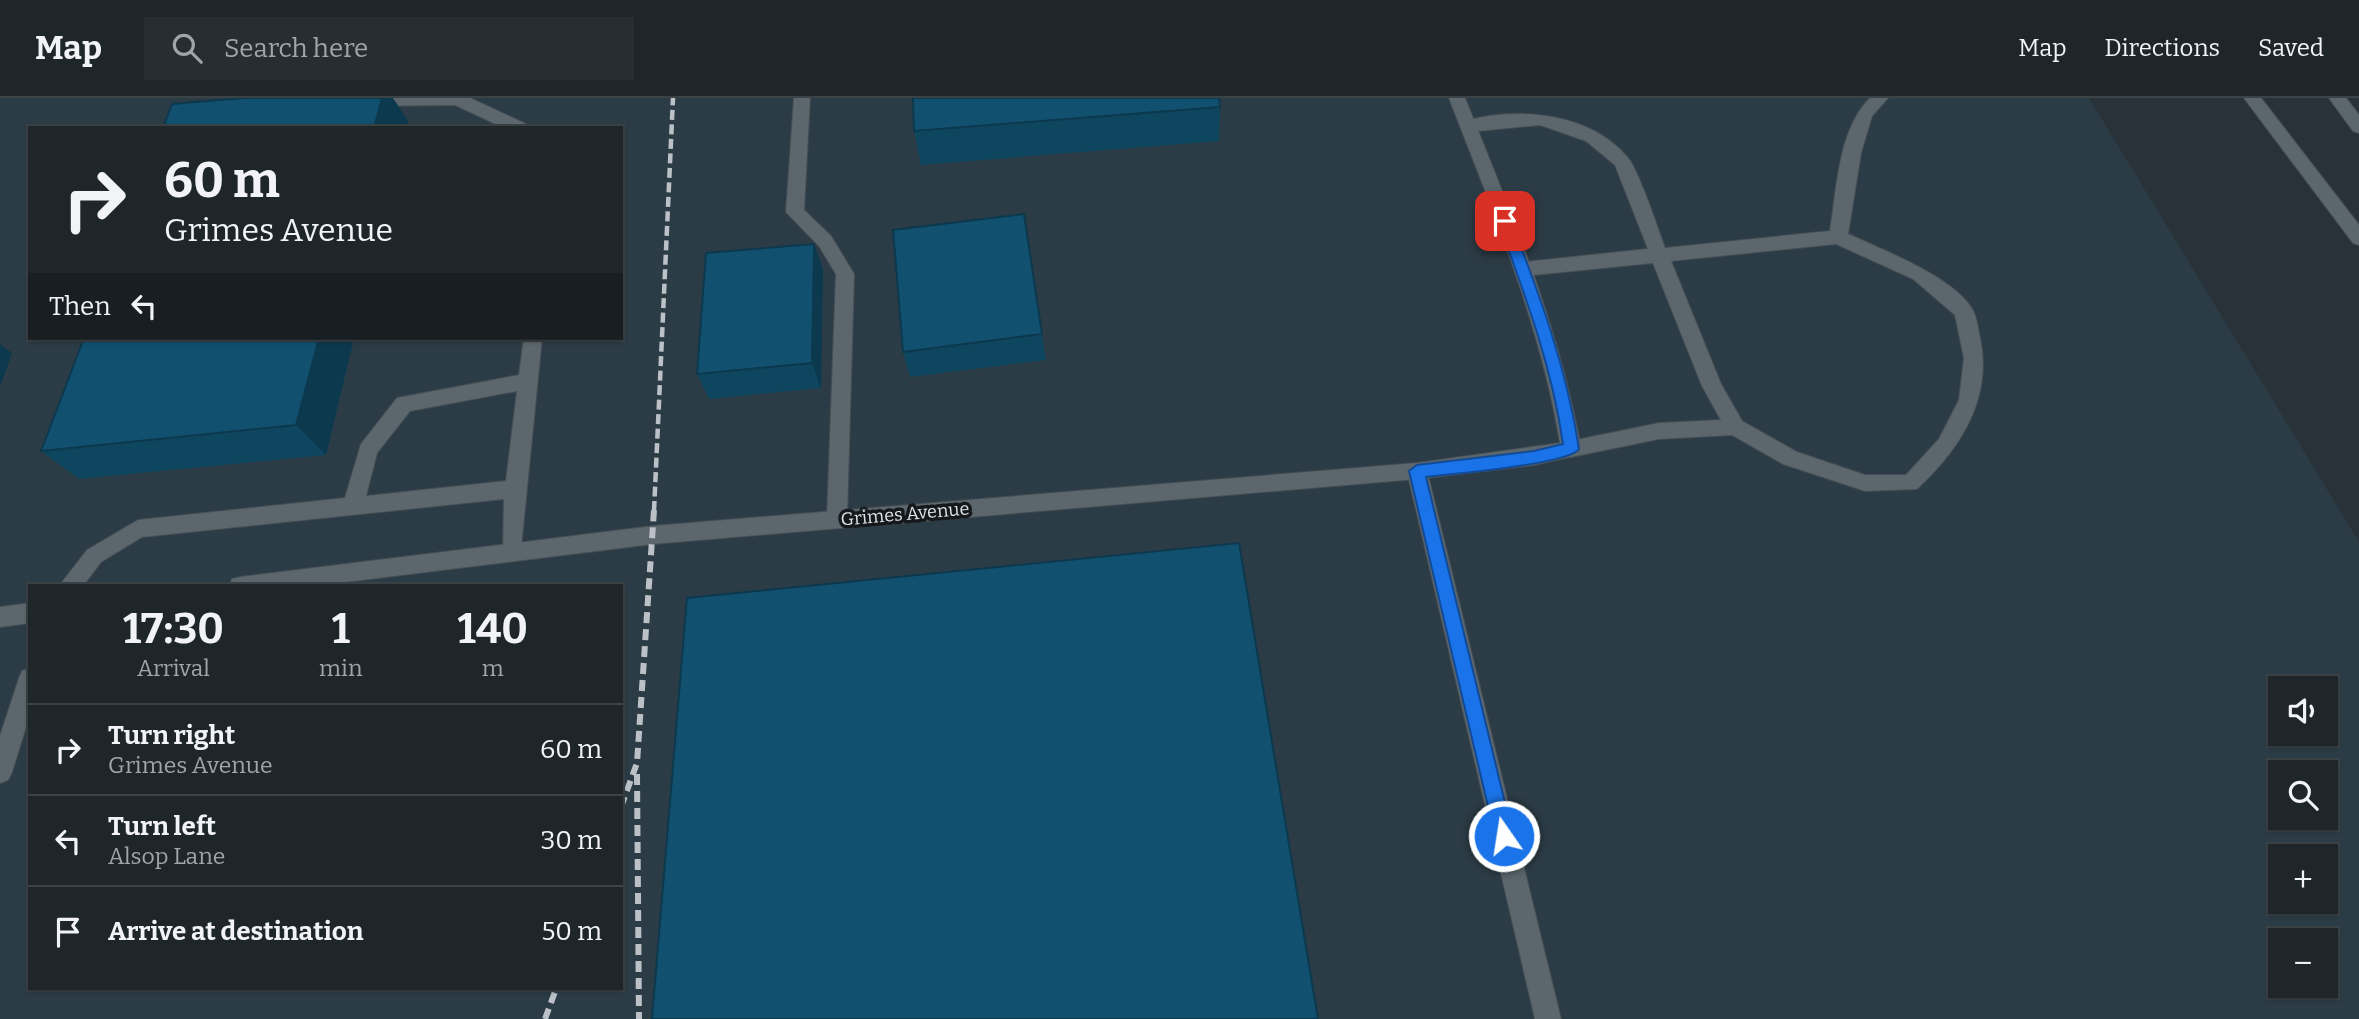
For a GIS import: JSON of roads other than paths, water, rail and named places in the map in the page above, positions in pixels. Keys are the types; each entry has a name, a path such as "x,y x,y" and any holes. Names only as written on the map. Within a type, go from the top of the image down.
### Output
{"street":[{"path":"802,98 795,212 825,241 845,274 837,519"},
{"path":"1457,98 1543,322 1561,389 1571,449"},
{"path":"1838,237 1852,153 1864,114 1880,98"},
{"path":"2252,98 2359,238"},
{"path":"2337,98 2359,127"},
{"path":"349,100 457,99 516,126"},
{"path":"1468,126 1541,119 1592,137 1622,162 1660,255 1712,386 1735,427 1790,458 1865,484 1910,483 1939,457 1967,415 1974,364 1965,311 1919,274 1838,237 1660,255 1523,269"},
{"path":"513,552 515,489 533,340"},
{"path":"353,506 368,450 404,404 528,381"},
{"name":"Grimes Avenue","path":"256,584 653,535 1417,471 1534,457 1659,431 1735,427"},
{"path":"1417,471 1548,1019"},
{"path":"72,584 94,556 138,529 515,489"},
{"path":"0,617 28,613"},
{"path":"0,772 28,684"}],"railway":[{"path":"654,511 673,98"},
{"path":"623,802 637,763 654,510"},
{"path":"637,774 639,1019"},
{"path":"545,1019 556,990"}]}
